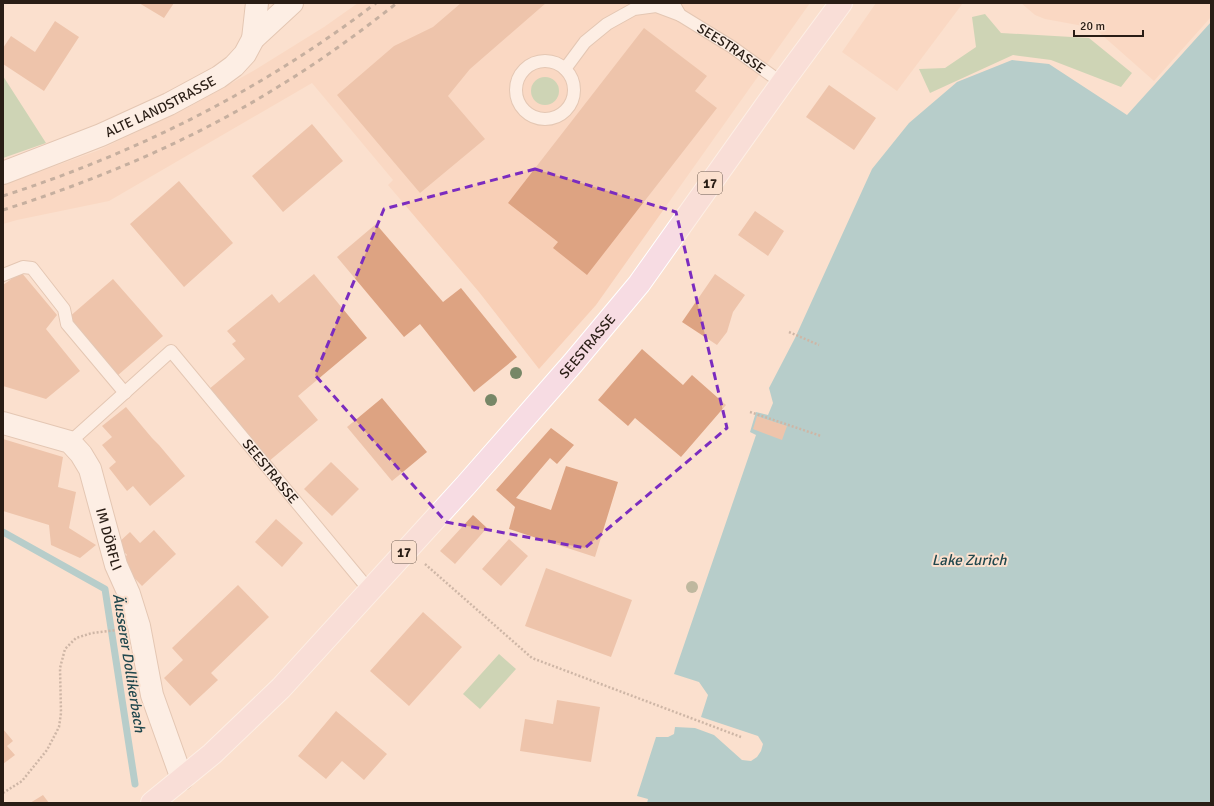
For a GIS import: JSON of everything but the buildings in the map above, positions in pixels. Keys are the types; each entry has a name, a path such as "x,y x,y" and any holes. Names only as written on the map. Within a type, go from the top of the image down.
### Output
{"main road":[{"name":"SEESTRASSE","path":"152,803 182,779 241,727 281,688 549,392 634,290 841,3"}],"street":[{"path":"253,39 257,3"},
{"name":"ALTE LANDSTRASSE","path":"3,173 101,135 169,104 219,77 242,58 253,39 292,3"},
{"path":"3,423 70,442"},
{"name":"IM DÖRFLI","path":"70,442 81,454 90,469 116,565 129,594 139,626 152,695 182,779"}],"lane":[{"name":"SEESTRASSE","path":"673,3 680,15"},
{"name":"SEESTRASSE","path":"565,69 585,42 607,24 634,9 656,6 680,15 732,47 782,83"},
{"path":"541,61 550,61 565,69 570,75 574,84 572,102 568,109 553,119 544,120 535,118 527,113 521,106 517,97 516,88 522,72 541,61"},
{"path":"3,274 23,267 32,268 64,309 67,324 125,393 70,442"},
{"name":"SEESTRASSE","path":"125,393 171,351 370,591"}],"path":[{"path":"789,332 819,345"},
{"path":"750,412 821,436"},
{"path":"423,561 532,658 741,737"},
{"path":"3,793 22,781 47,750 59,727 61,713 60,668 65,649 76,638 92,633 122,629"}],"highlighted area":[{"path":"535,169 676,212 727,428 585,548 446,522 315,375 384,209"}],"shaded area":[{"path":"358,3 810,3 596,305 539,369 479,292 388,185 393,180 312,83 109,201 3,224 3,185 99,150 189,107 253,71 324,27"},
{"path":"876,3 963,3 897,91 842,52"},
{"path":"1021,3 1211,3 1211,17 1154,81 1094,28 1045,19 1035,15"}],"green space":[{"path":"985,14 1001,33 1089,38 1132,73 1121,87 1051,60 1013,55 930,93 919,69 945,68 976,47 972,17"},
{"path":"3,76 46,143 3,158"},
{"path":"545,77 555,81 559,91 555,101 545,105 535,101 531,91 535,81"},
{"path":"499,654 516,669 480,709 463,694"}],"water":[{"name":"Lake Zurich","path":"1211,22 1211,803 647,803 648,799 637,796 656,737 668,737 674,734 675,727 695,728 714,735 742,760 751,761 757,757 761,751 763,744 758,736 701,717 708,695 699,682 674,674 756,435 750,432 756,412 768,415 773,403 769,388 795,338 872,169 909,123 957,82 1012,60 1049,64 1127,115"}],"waterway":[{"name":"Äusserer Dollikerbach","path":"3,532 105,589 135,784"}],"railway":[{"path":"3,196 103,160 198,116 289,64 376,3"},
{"path":"3,210 111,171 215,123 248,105 311,66 397,3"}]}
